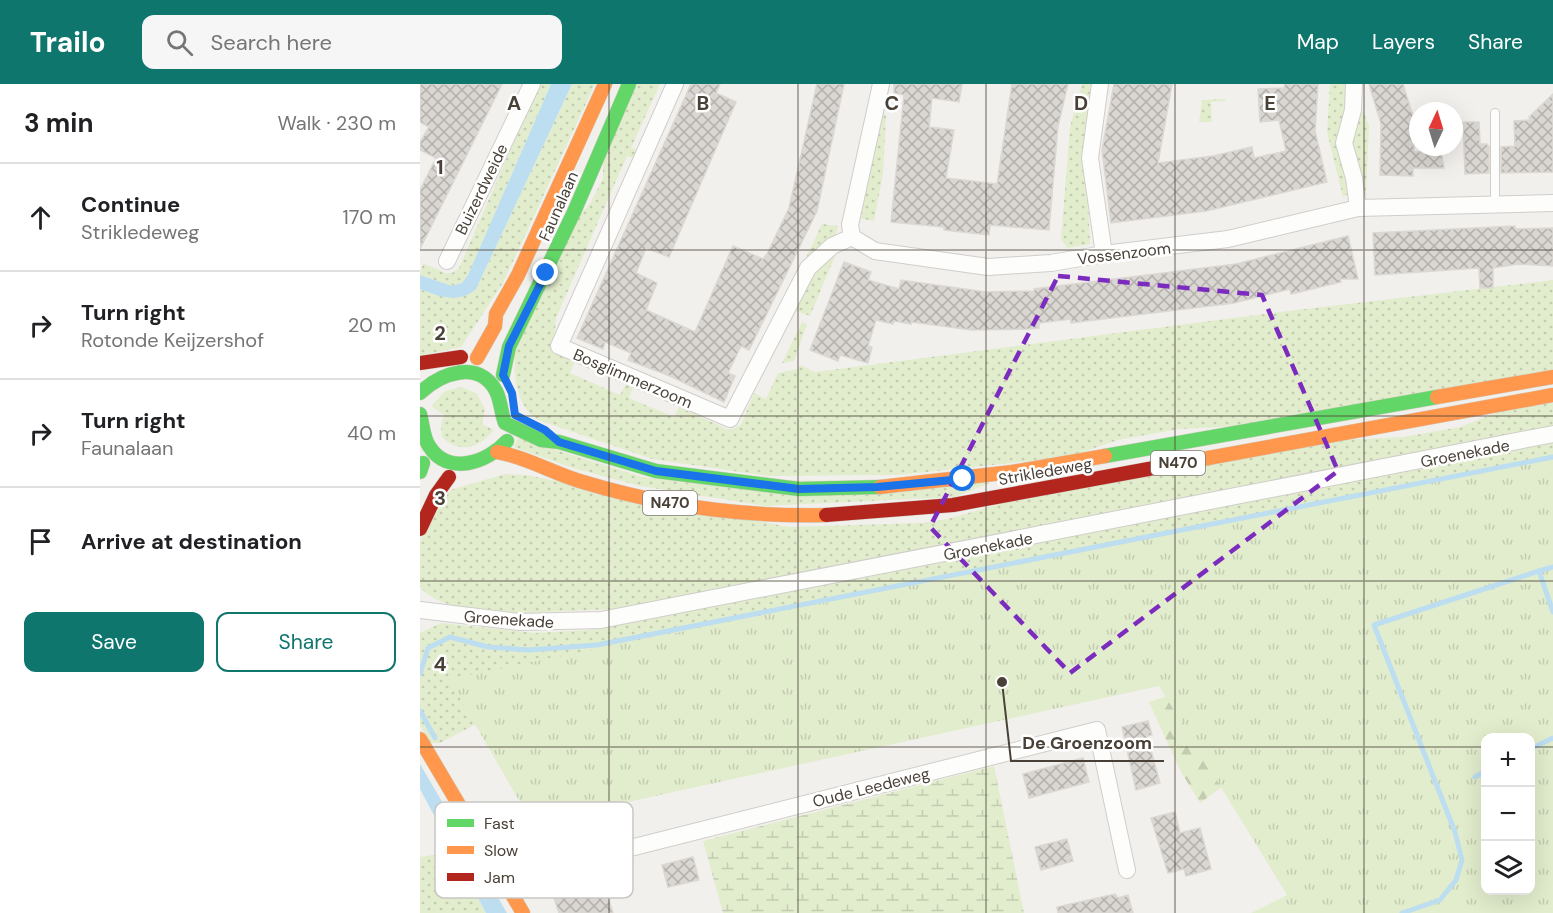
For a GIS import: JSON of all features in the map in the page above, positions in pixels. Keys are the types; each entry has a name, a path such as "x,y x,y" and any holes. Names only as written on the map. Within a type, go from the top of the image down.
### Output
{"main road":[{"name":"Faunalaan","path":"468,372 470,357 495,326 496,314 518,275 605,84"},
{"name":"Faunalaan","path":"503,375 509,346 574,212 629,84"},
{"path":"420,414 424,436 431,450 444,460 458,464 475,463 497,452 507,440 514,422 512,393 503,375 488,363 470,357 426,363"},
{"path":"420,393 427,379 468,372 478,374 493,386 498,394 502,417 514,422"},
{"name":"Strikledeweg","path":"514,422 545,430 559,442 656,471 799,489 877,487 1012,472 1553,377"},
{"name":"Strikledeweg","path":"505,468 543,469 650,499 716,512 800,518 873,514 953,505 1553,395"},
{"name":"Strikledeweg","path":"497,452 523,457 543,469"},
{"path":"421,464 456,478"},
{"path":"420,529 436,495 456,478 458,464"},
{"path":"420,739 458,802"},
{"path":"515,898 523,913"}],"street":[{"name":"Buizerdweide","path":"447,261 532,84"},
{"name":"Bosglimmerzoom","path":"675,84 559,346 730,419 808,268 832,246 852,237"},
{"path":"852,237 851,213 881,84"},
{"path":"1101,84 1090,158 1104,254"},
{"path":"1354,84 1353,110 1344,143 1354,178 1358,208"},
{"name":"Vossenzoom","path":"852,237 875,251 988,267 1051,263 1228,239 1358,208 1553,203"},
{"name":"Groenekade","path":"420,610 519,622 601,620 1553,434"},
{"name":"Oude Leedeweg","path":"633,847 1097,730 1126,870"}],"lane":[{"path":"1495,113 1495,205"}],"highlighted area":[{"path":"1058,276 1262,295 1338,471 1070,673 930,527"}],"green space":[{"path":"539,84 551,84 468,275 462,283 452,286 420,275 423,263 445,273 452,273 459,268"},
{"path":"572,84 595,84 503,283 461,347 420,356 420,289 435,295 476,289"},
{"path":"635,84 660,84 631,148 637,150 633,158 627,156 556,318 554,345 575,361 570,373 620,395 626,384 633,387 629,398 674,417 679,407 729,430 741,425 754,393 766,399 778,373 798,369 800,365 815,372 1288,311 1553,280 1553,371 1243,426 1179,429 1118,440 1068,457 898,475 768,476 652,459 538,420 525,407 518,389 515,370 515,352 574,222 590,204 603,178 603,157"},
{"path":"1082,84 1095,84 1094,108 1085,135 1090,244 1067,248 1061,239 1070,127"},
{"path":"1330,84 1347,84 1344,122 1336,142 1350,193 1343,197 1327,132"},
{"path":"1225,99 1225,101 1211,102 1212,122 1199,122 1202,100"},
{"path":"882,111 886,116 883,174 874,221 857,218"},
{"path":"1363,111 1369,126 1366,197 1362,195 1351,145 1357,115"},
{"path":"822,224 838,226 834,241 806,258"},
{"path":"835,256 810,316 794,310 814,270"},
{"path":"802,322 807,324 794,361 782,363"},
{"path":"462,387 477,394 485,409 482,424 494,430 482,441 470,447 456,446 442,437 441,425 444,415 431,406 445,391"},
{"path":"1553,401 1553,426 930,547 927,551 617,611 613,609 543,612 542,615 477,610 444,602 430,596 420,587 420,542 450,490 505,474 526,475 789,527 921,523 947,519 1032,495 1338,440 1403,437 1460,427 1504,410"},
{"path":"518,438 646,478 990,483 955,497 765,506 640,486 573,468 514,447"},
{"path":"1553,441 1553,486 476,724 440,743 430,743 420,725 420,633 441,623 535,633 588,630"},
{"path":"1553,456 1553,913 1251,913 1287,895 1159,686 628,802 520,802 449,679"},
{"path":"1179,692 1226,784 1200,803 1180,770 1149,702"},
{"path":"994,766 1024,913 723,913 703,841"},
{"path":"435,855 435,898 478,898 486,913 420,913 420,857"}],"water":[{"path":"551,84 572,84 476,289 463,296 449,298 420,289 420,275 452,286 462,283 468,275"},
{"path":"420,764 442,802 435,802 435,817 420,789"},
{"path":"478,898 498,898 507,913 486,913"}],"building":[{"path":"420,84 502,84 420,249 420,190 436,158 420,150 420,142 429,127 420,122"},
{"path":"691,84 720,84 716,93 736,102 669,257 646,248 636,273 657,283 646,310 695,332 733,246 763,259 767,254 789,208 817,84 844,84 817,211 749,350 741,346 728,373 735,376 724,402 670,376 628,360 631,353 605,342 603,349 577,338"},
{"path":"894,84 962,84 959,102 932,98 929,127 954,130 946,178 997,184 1012,84 1068,84 1058,126 1049,230 990,225 989,235 944,230 944,227 891,222 904,95 894,93"},
{"path":"1114,84 1172,84 1158,163 1213,156 1252,147 1254,158 1286,151 1279,120 1260,122 1258,89 1284,88 1285,84 1318,84 1315,131 1327,182 1206,211 1111,223 1102,150"},
{"path":"1369,84 1403,84 1409,103 1409,156 1442,156 1444,168 1413,168 1413,176 1380,175 1381,124"},
{"path":"1553,94 1553,172 1501,173 1501,147 1515,146 1514,121 1530,120 1529,117"},
{"path":"1463,122 1479,122 1480,144 1487,144 1489,147 1489,173 1465,174"},
{"path":"1515,226 1515,229 1553,228 1553,266 1518,264 1493,268 1493,288 1480,288 1479,268 1375,275 1373,233"},
{"path":"1348,236 1358,279 1340,279 1341,282 1291,294 1290,289 1234,303 1071,323 1071,319 1039,323 1039,328 1028,329 972,330 911,322 911,324 894,321 893,324 876,320 868,346 872,347 868,363 840,355 838,361 810,350 844,262 871,272 868,280 899,289 901,280 986,292 1034,291 1034,289 1236,264"},
{"path":"1148,721 1152,735 1147,736 1160,783 1136,790 1122,727"},
{"path":"1083,758 1089,782 1029,798 1023,774"},
{"path":"1175,812 1180,833 1200,828 1211,869 1186,876 1184,869 1168,873 1151,818"},
{"path":"1067,839 1073,861 1041,870 1035,847"},
{"path":"693,857 699,880 668,887 662,865"},
{"path":"1115,894 1118,898 1128,895 1133,913 1058,913 1057,907"},
{"path":"554,898 608,898 613,913 559,913"}],"waterway":[{"path":"420,674 428,648 450,637 488,647 529,650 597,645 1553,457"},
{"path":"1553,567 1539,571 1553,612"},
{"path":"1402,913 1440,900 1456,880 1462,860 1455,832 1374,625 1539,571"},
{"path":"420,711 435,738"},
{"path":"1535,747 1553,738"},
{"path":"1475,777 1481,774"}],"traffic: fast":[{"path":"503,375 509,347 574,212 629,84"},
{"path":"420,393 449,375 470,372 489,381 496,391 505,423 541,440 559,442 656,471 799,489 880,487"},
{"path":"1105,456 1437,397"},
{"path":"420,414 424,435 429,446 437,456 447,461 457,464 479,460 499,449 507,441"},
{"path":"420,472 423,463"}],"traffic: slow":[{"path":"477,358 495,326 496,314 518,275 605,84"},
{"path":"1437,397 1553,377"},
{"path":"1181,463 1553,395"},
{"path":"497,452 583,482 673,504 733,512 826,515"},
{"path":"880,487 1012,472 1105,456"},
{"path":"420,739 457,802"},
{"path":"514,898 523,913"}],"traffic: jam":[{"path":"420,363 461,357"},
{"path":"826,515 953,505 1181,463"},
{"path":"420,529 436,495 449,477"}],"place":[{"name":"De Groenzoom","path":"1002,682"}],"route":[{"path":"546,273 509,346 503,375 512,393 515,415 545,430 559,442 656,471 799,489 877,487 963,479"}]}
